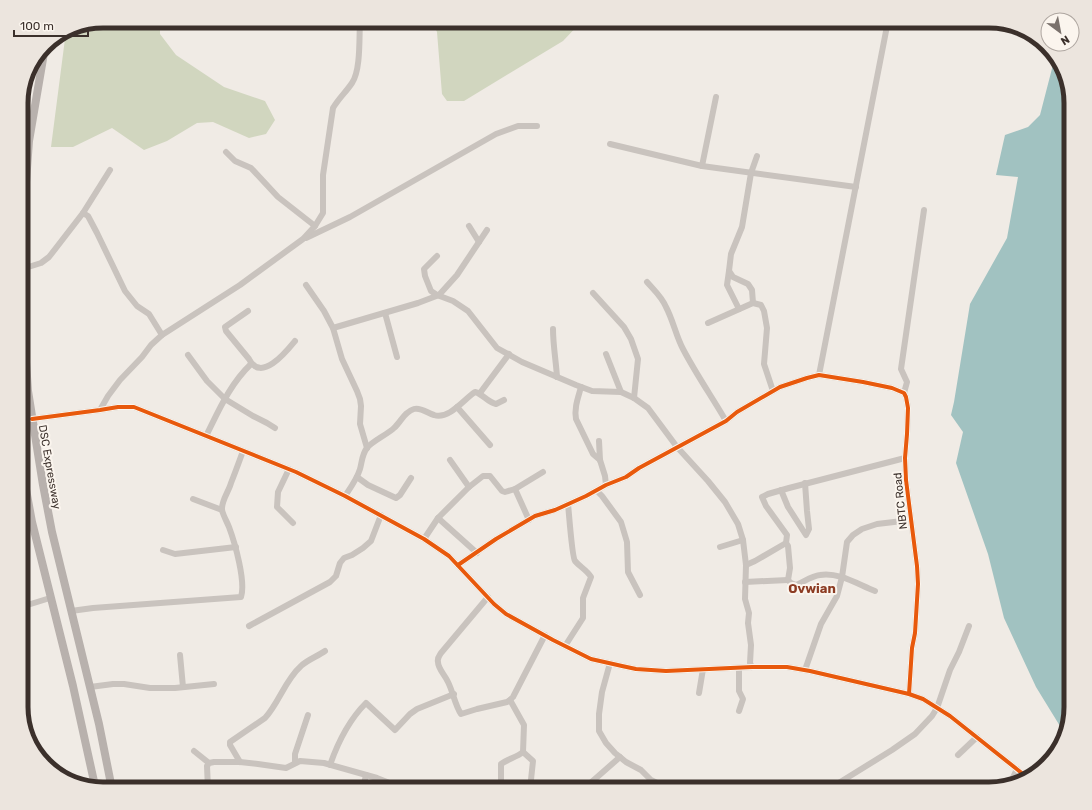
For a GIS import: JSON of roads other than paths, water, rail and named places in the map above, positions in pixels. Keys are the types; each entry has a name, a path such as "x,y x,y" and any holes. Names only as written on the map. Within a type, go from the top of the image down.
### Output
{"main road":[{"name":"DSC Expressway","path":"28,151 43,58"},
{"name":"DSC Expressway","path":"28,391 52,532 99,724 111,782"},
{"path":"28,500 50,598 79,712 94,782"}],"street":[{"path":"302,240 315,226 323,213 323,175 333,108 353,82 358,69 360,28"},
{"path":"819,375 887,28"},
{"path":"702,166 716,97"},
{"path":"100,410 120,380 162,335 240,285 302,240 350,217 496,134 518,126 537,126"},
{"path":"610,144 702,166 856,187"},
{"path":"226,152 235,162 251,168 278,196 315,226"},
{"path":"739,309 727,285 731,254 742,227 751,173 757,156"},
{"path":"28,266 41,263 49,257 83,213 110,170"},
{"name":"NBTC Road","path":"909,694 918,584 906,480 905,458 908,408 904,393 907,382 901,368 924,210"},
{"path":"83,213 88,216 124,291 137,306 149,314 162,335"},
{"path":"469,226 479,242"},
{"path":"333,328 418,303 438,295 457,275 487,230"},
{"path":"437,256 424,269 431,291 453,301 468,311 497,348 522,362 581,387 592,391 621,392 634,398 648,408 678,447 725,502 738,524 743,540 746,565 745,599 749,613 748,623 751,645 750,663 752,667"},
{"path":"729,271 733,277 748,284 752,290 753,303"},
{"path":"648,282 664,303 689,360 726,421"},
{"path":"306,285 324,311 333,328 342,359 360,400 360,424 367,448"},
{"path":"593,293 624,327 631,339 638,359 634,398"},
{"path":"708,323 753,303 762,303 767,328 764,364 773,392"},
{"path":"248,311 225,327 226,331 249,359 251,364 259,368 265,368 284,355 295,340"},
{"path":"385,313 397,357"},
{"path":"553,329 553,346 556,356 557,377"},
{"path":"188,354 207,381 225,399 275,428"},
{"path":"480,393 509,354"},
{"path":"606,354 621,392"},
{"path":"206,436 236,380 251,364"},
{"path":"458,565 496,539 535,516 568,504 626,477 726,421 737,412 780,387 819,375 892,388 904,393"},
{"path":"581,387 576,405 576,419 593,454 600,460"},
{"path":"345,496 357,477 361,467 363,455 367,448 395,428 403,417 412,410 424,410 440,416 450,412 476,392 480,393 491,403 496,404 504,400"},
{"path":"32,419 118,407 134,407 288,469 322,484 381,515 424,539 449,556 494,604 506,614 565,646 591,658 610,664 636,669 666,671 787,667 909,694 923,699 950,716 1023,774"},
{"path":"457,407 490,444"},
{"path":"599,441 600,460 606,485"},
{"path":"71,611 241,597 241,572 236,547 222,510 243,451"},
{"path":"788,580 790,568 788,546 786,543 787,536 766,506 762,497 805,483 905,458"},
{"path":"450,460 469,487"},
{"path":"288,469 278,492 277,507 293,523"},
{"path":"424,539 438,518 469,487 483,476 490,476 502,491 505,492 515,489 543,472"},
{"path":"357,477 368,485 396,498 400,495 411,478"},
{"path":"781,490 788,507 806,535 810,529 805,483"},
{"path":"515,489 529,520"},
{"path":"597,491 621,522 627,542 628,572 640,595"},
{"path":"193,499 222,510"},
{"path":"565,646 583,618 583,598 591,576 574,560 568,504"},
{"path":"249,626 330,582 336,576 340,563 344,558 363,548 371,540 381,515"},
{"path":"438,518 477,553"},
{"path":"805,670 821,624 837,596 842,577 846,542 862,529 877,524 911,520"},
{"path":"720,547 743,540"},
{"path":"746,565 755,562 786,543"},
{"path":"163,550 176,554 236,547"},
{"path":"745,582 788,580 796,585 820,575 837,575 875,591"},
{"path":"488,597 438,658 438,665 448,681 461,714 510,700 545,635"},
{"path":"28,605 50,598"},
{"path":"841,782 915,734 932,716 937,708 950,670 969,626"},
{"path":"240,762 230,745 230,742 265,718 290,679 302,665 325,651"},
{"path":"180,655 183,687"},
{"path":"610,664 602,692 599,714 599,731 606,743 620,757 641,770 655,782"},
{"path":"739,668 739,691 743,699 739,711"},
{"path":"699,693 703,670"},
{"path":"90,687 124,684 150,688 214,684"},
{"path":"330,765 337,746 356,712 366,702 396,730 417,708 454,694"},
{"path":"510,700 524,725 524,752 533,761 531,782"},
{"path":"295,763 295,754 308,715"},
{"path":"958,755 977,738"},
{"path":"194,751 209,763 240,762 286,768 300,762 324,763 388,782"},
{"path":"501,782 501,764 524,752"},
{"path":"592,782 620,757"},
{"path":"208,782 207,766 209,763"},
{"path":"1013,778 1017,769"},
{"path":"364,782 366,775"}],"water":[{"path":"1053,65 1061,84 1064,103 1064,707 1061,727 1036,687 1004,618 988,554 956,463 963,432 951,415 970,304 1007,238 1018,177 996,175 1005,135 1028,127 1040,115"}],"district":[{"name":"Ovwian","path":"812,588"}]}
